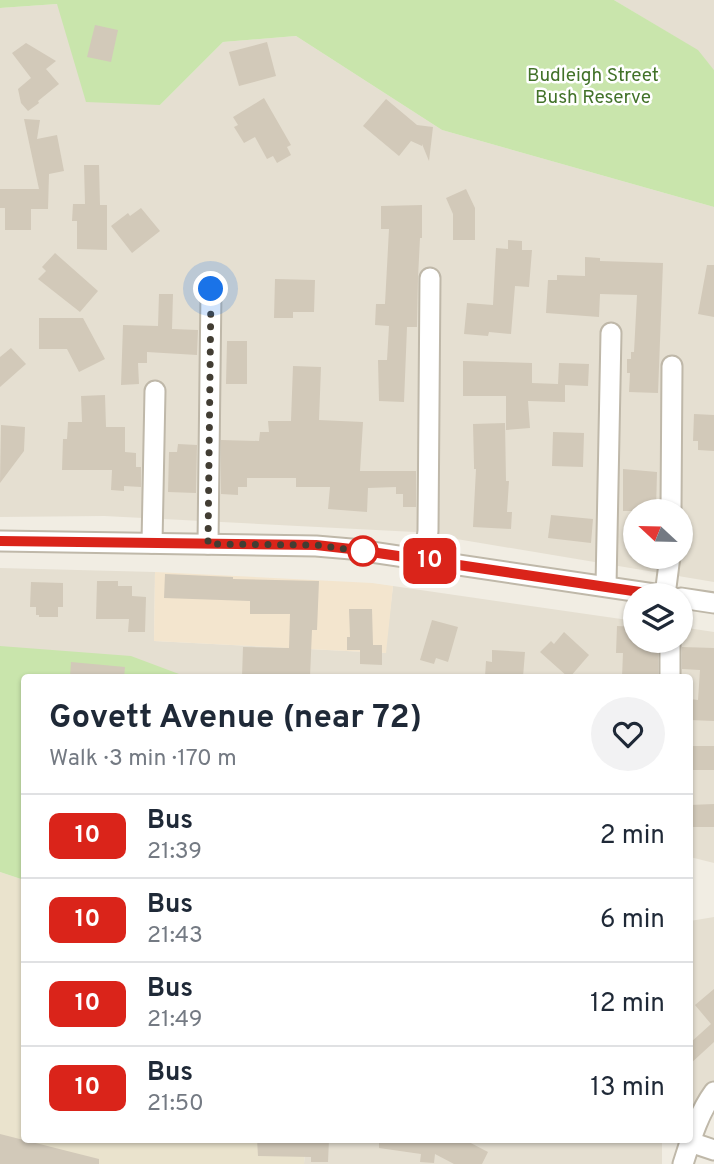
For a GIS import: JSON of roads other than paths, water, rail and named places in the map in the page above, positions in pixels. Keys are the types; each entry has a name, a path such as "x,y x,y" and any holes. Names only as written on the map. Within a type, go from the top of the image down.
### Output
{"street":[{"path":"424,561 428,531 430,278"},
{"path":"208,544 211,289"},
{"path":"606,586 611,333"},
{"path":"671,499 672,366"},
{"path":"152,543 155,391"},
{"path":"0,541 316,545 623,589"},
{"path":"693,600 714,603"},
{"path":"670,653 670,674"},
{"path":"694,1119 714,1092"},
{"path":"683,1164 690,1143"},
{"path":"693,1143 714,1150"}],"park label":[{"name":"Budleigh Street Bush Reserve","path":"593,85"}]}
